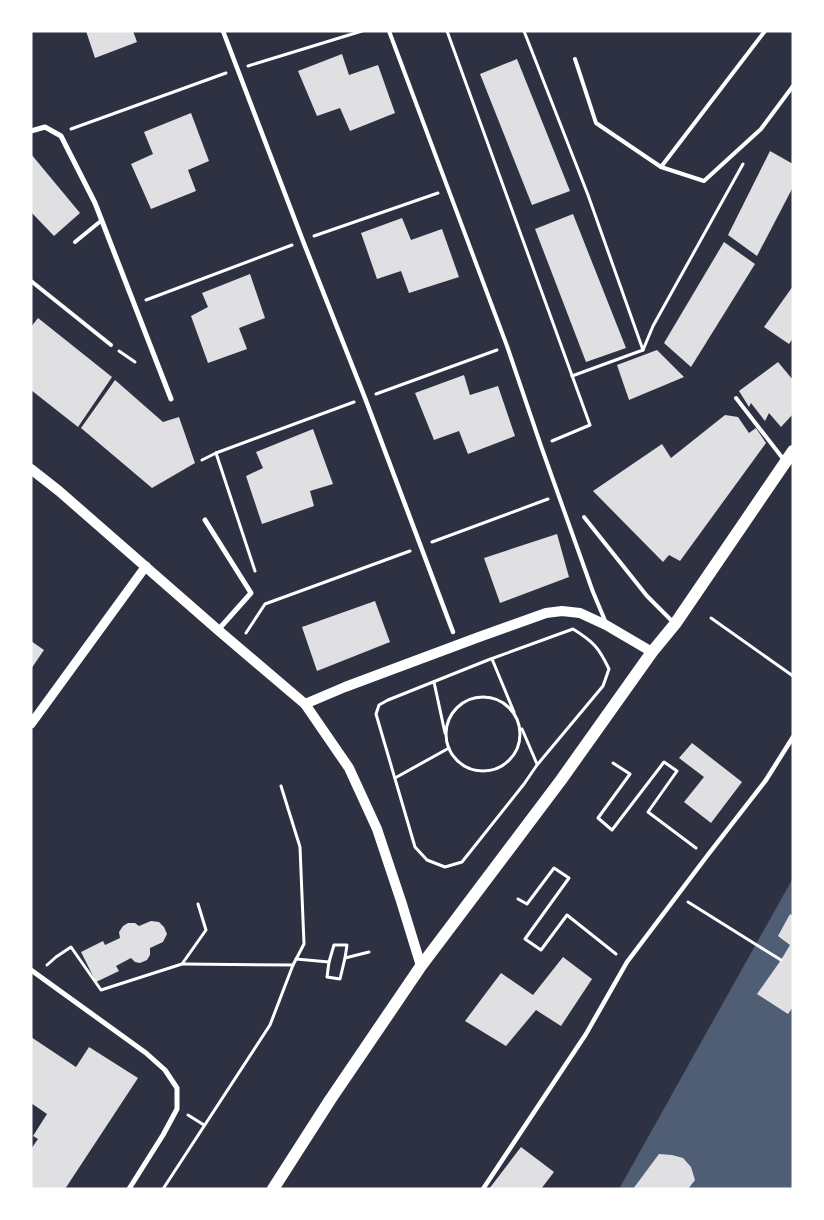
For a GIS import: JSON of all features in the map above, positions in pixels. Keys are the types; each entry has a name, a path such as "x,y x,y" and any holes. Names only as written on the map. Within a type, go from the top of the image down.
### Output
{"main road":[{"path":"273,1189 330,1100 421,966 561,780 652,652 675,624 793,451"},
{"path":"31,469 59,491 305,704 349,768 377,829 421,966"},
{"path":"305,704 470,640 546,614 562,611 580,613 606,625 652,652"}],"street":[{"path":"223,31 453,632"},
{"path":"31,131 45,128 61,136 95,203 171,399"},
{"path":"205,520 251,594 218,630"},
{"path":"31,724 146,566"},
{"path":"483,1189 586,1034 627,962 766,780 793,737"},
{"path":"31,970 146,1053 165,1070 177,1088 176,1109 129,1189"}],"lane":[{"path":"389,31 507,346 558,495 606,625"},
{"path":"661,167 765,31"},
{"path":"575,59 596,123 661,167 704,181 761,129 793,86"},
{"path":"75,242 102,220"},
{"path":"31,281 111,345"},
{"path":"736,398 785,462"},
{"path":"584,517 647,596 675,624"}],"path":[{"path":"57,134 238,69 362,31"},
{"path":"446,31 590,425 541,446"},
{"path":"524,31 588,195 642,350"},
{"path":"572,376 642,350 653,326 743,163"},
{"path":"202,460 216,453 256,576"},
{"path":"237,645 265,604 558,495"},
{"path":"711,618 793,676"},
{"path":"573,629 588,638 601,653 609,669 603,686 537,765 462,862 445,867 427,860 416,847 376,714 379,705 388,700 434,682 573,629"},
{"path":"492,659 537,765"},
{"path":"434,682 446,736 449,748 456,759 465,767 477,771 489,771 500,767 510,760 517,750 520,726 516,715 508,705 497,699 485,696 473,698 462,703 453,712 448,723 446,736"},
{"path":"395,778 449,748"},
{"path":"613,763 630,774 598,818 612,830 664,762 677,771 648,812 707,856"},
{"path":"163,1189 270,1025 293,964 304,944 300,848 281,786"},
{"path":"518,898 527,904 554,868 569,878 525,939 541,950 567,915 627,962"},
{"path":"677,895 781,960"},
{"path":"182,964 206,930 198,904"},
{"path":"334,945 347,945 346,958 340,978 327,977 329,962 334,945"},
{"path":"37,974 71,947 101,990 182,964 293,964"},
{"path":"346,958 369,952"},
{"path":"296,959 329,962"}],"water":[{"path":"793,878 793,1189 619,1189"}],"building":[{"path":"86,31 133,31 137,42 95,58"},
{"path":"342,54 349,75 378,65 395,113 350,131 340,108 317,116 298,71"},
{"path":"517,59 570,191 532,205 480,74"},
{"path":"191,113 209,161 188,170 196,191 151,209 131,164 153,154 144,132"},
{"path":"770,151 793,164 793,187 757,256 728,235"},
{"path":"31,154 80,213 54,236 31,212"},
{"path":"573,214 626,348 586,362 535,229"},
{"path":"402,218 411,240 442,229 459,277 409,293 401,271 377,279 361,233"},
{"path":"724,242 755,264 691,367 664,343"},
{"path":"250,274 265,318 239,328 247,349 208,363 191,316 208,307 202,293"},
{"path":"793,286 793,338 789,344 764,327"},
{"path":"38,318 112,377 78,427 31,390 31,327"},
{"path":"657,350 684,377 629,400 617,365"},
{"path":"778,362 793,380 793,414 781,427 769,413 765,421 751,403 749,407 739,391"},
{"path":"464,375 470,395 498,386 515,436 468,454 459,431 434,440 415,393"},
{"path":"115,380 163,422 179,417 195,463 152,488 81,428"},
{"path":"725,415 738,417 749,433 756,428 766,443 680,561 669,555 663,562 593,491 662,444 671,458"},
{"path":"313,429 333,484 310,491 314,506 262,524 246,476 263,468 256,452"},
{"path":"557,534 569,577 500,603 484,558"},
{"path":"375,601 390,642 317,671 302,627"},
{"path":"31,641 44,650 31,669"},
{"path":"692,743 742,782 711,823 684,802 704,777 679,758"},
{"path":"790,914 793,916 793,1007 788,1014 757,994 790,945 778,936"},
{"path":"151,921 159,922 167,934 163,942 150,948 150,955 147,960 140,963 135,962 131,958 116,966 119,971 96,982 81,952 103,941 105,945 120,938 119,932 128,923 135,923 139,926"},
{"path":"563,957 592,979 561,1026 536,1010 506,1046 465,1021 501,973 533,995"},
{"path":"31,1037 76,1067 89,1047 138,1078 65,1189 31,1189 31,1149 38,1139 33,1136 47,1114 31,1103"},
{"path":"521,1147 554,1172 541,1189 489,1189"},
{"path":"659,1154 683,1158 691,1167 695,1180 688,1189 633,1189"}]}
